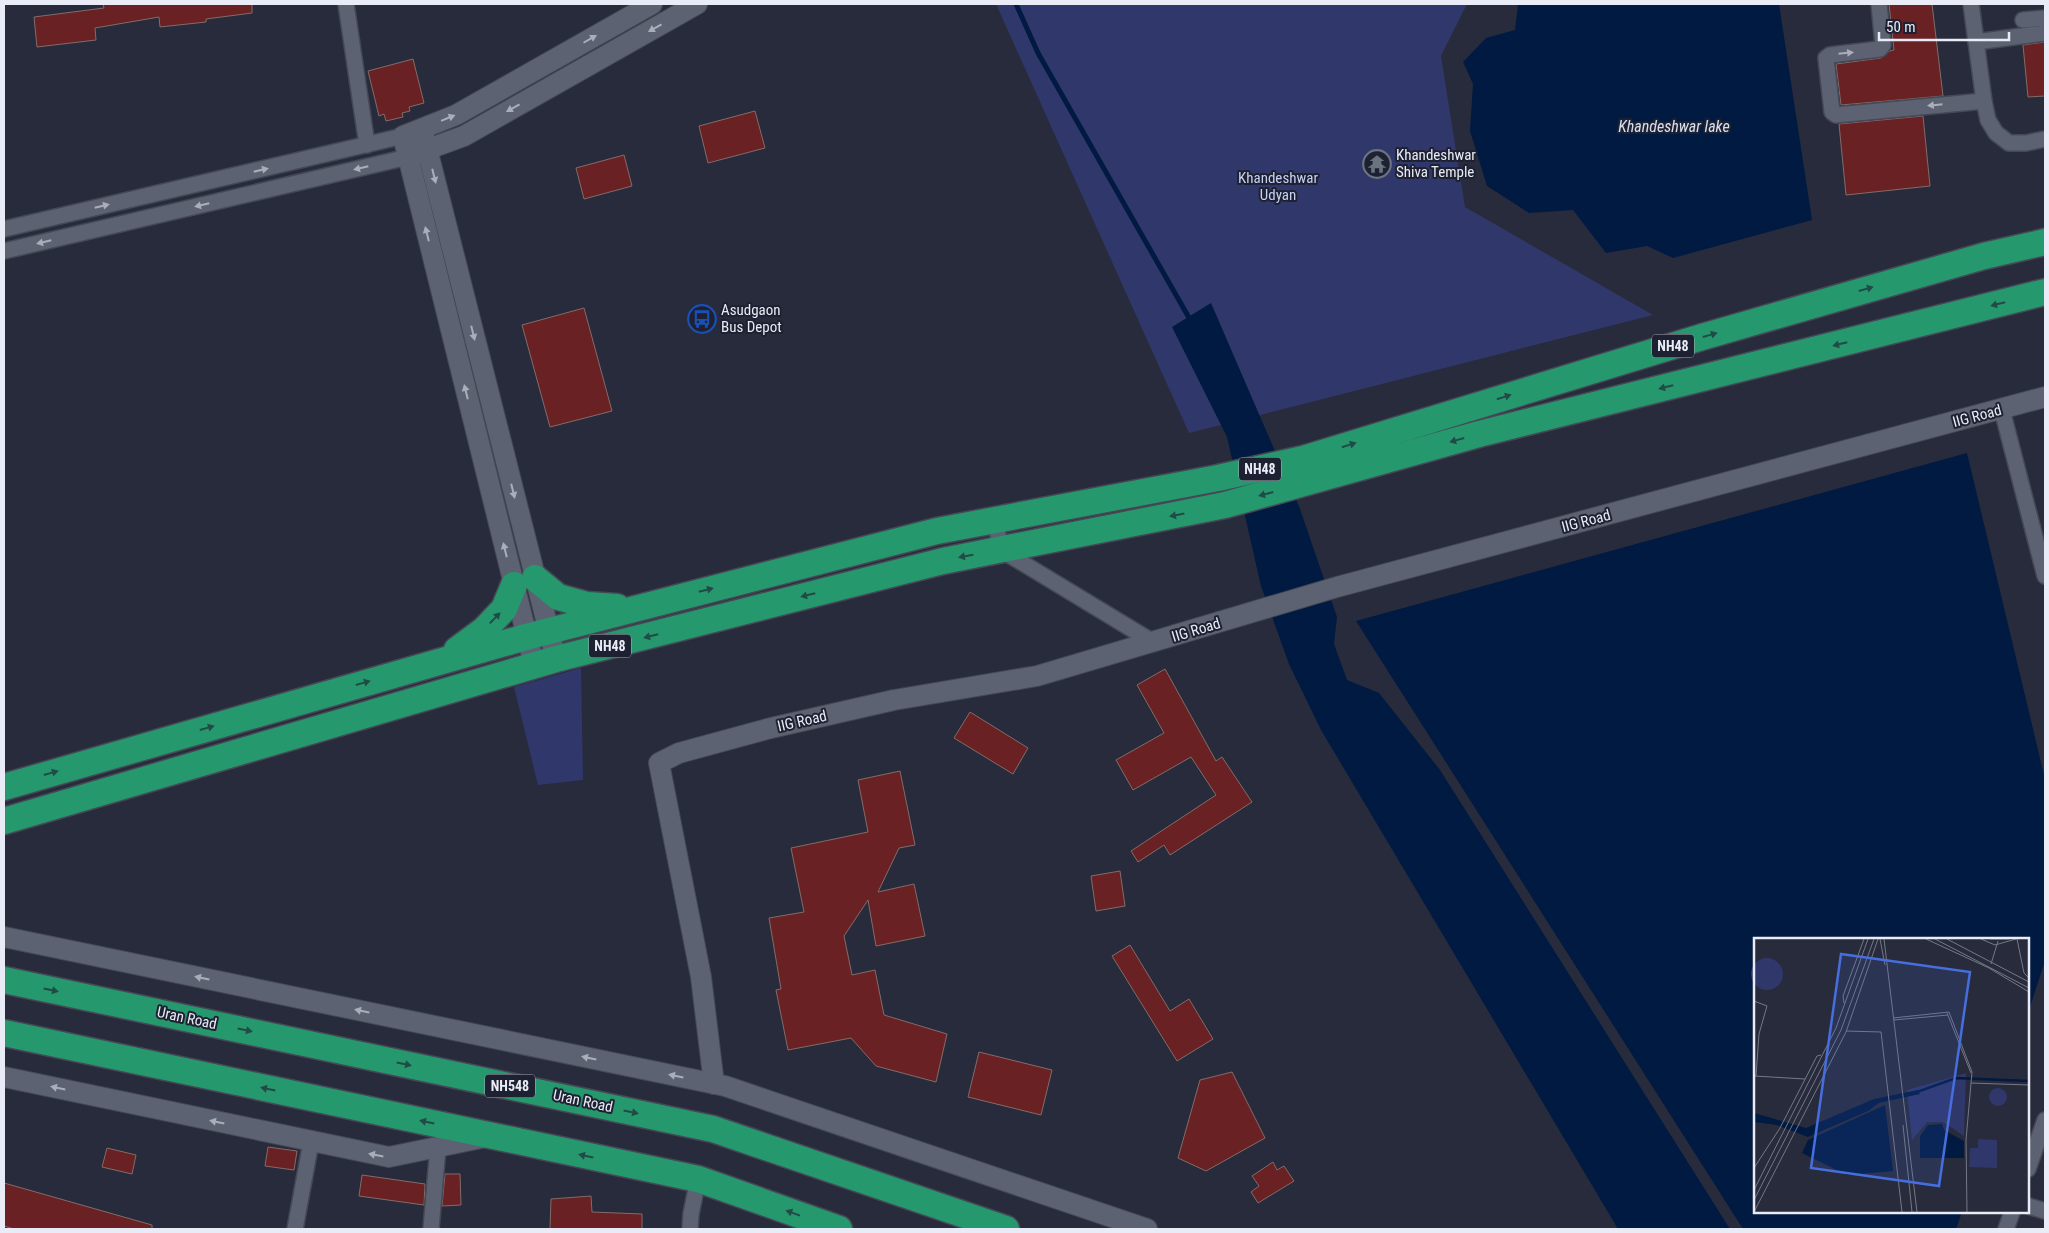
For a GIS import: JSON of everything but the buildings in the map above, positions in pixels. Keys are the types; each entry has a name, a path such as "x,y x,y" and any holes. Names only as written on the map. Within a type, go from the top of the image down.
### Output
{"highway":[{"name":"NH48","path":"4,821 545,662 943,561 1225,505 1305,471 1712,334 1984,256 2045,242"},
{"name":"NH48","path":"4,787 537,634 937,531 1218,478 1305,471 1479,434 2045,292"},
{"path":"444,660 484,630 504,609 524,581 558,597 587,605 634,609"},
{"name":"Uran Road","path":"4,980 713,1129 1006,1229"},
{"path":"4,1033 698,1179 839,1229"}],"street":[{"path":"346,4 367,145"},
{"path":"4,230 403,136 456,115 652,4"},
{"path":"4,251 408,157 464,136 697,4"},
{"path":"1879,4 1884,45 1880,49 1830,55 1826,58 1832,112 1836,115 1984,101"},
{"path":"1971,4 1988,120 1996,133 2009,143 2026,143 2045,139"},
{"path":"2023,20 2045,18"},
{"path":"1976,42 2045,33"},
{"path":"422,129 524,581 545,662"},
{"path":"403,136 524,581"},
{"name":"IIG Road","path":"714,1084 701,977 659,763 679,753 771,728 894,700 1037,676 1337,587 2045,397"},
{"path":"2002,410 2045,576"},
{"path":"995,520 1001,550 1153,642"},
{"path":"4,937 714,1084 1147,1229"},
{"path":"4,1077 389,1157 492,1136"},
{"path":"2029,1166 2045,1120"},
{"path":"296,1229 312,1142"},
{"path":"432,1229 438,1147"},
{"path":"690,1229 690,1214 698,1179"},
{"path":"2029,1206 2045,1211"},
{"path":"2006,1229 2012,1213"}],"green space":[{"name":"Khandeshwar Udyan","path":"996,4 1467,4 1441,56 1465,207 1653,315 1189,433"},
{"path":"581,668 583,780 538,785 514,687"}],"water":[{"name":"Khandeshwar lake","path":"1518,4 1779,4 1812,220 1673,258 1647,246 1606,253 1573,210 1529,213 1487,186 1470,131 1473,84 1463,62 1486,38 1515,30"},
{"path":"1211,303 1300,509 1337,617 1334,644 1347,680 1379,693 1440,770 1730,1229 1618,1229 1321,730 1289,664 1261,586 1227,437 1172,327"},
{"path":"1967,453 2045,779 2045,961 2029,1010 2029,938 1754,938 1754,1213 1962,1213 1956,1229 1743,1229 1356,621"}],"waterway":[{"path":"1016,4 1038,53 1192,323"}],"place":[{"name":"Khandeshwar Shiva Temple","path":"1377,164"},
{"name":"Asudgaon Bus Depot","path":"702,319"}]}
